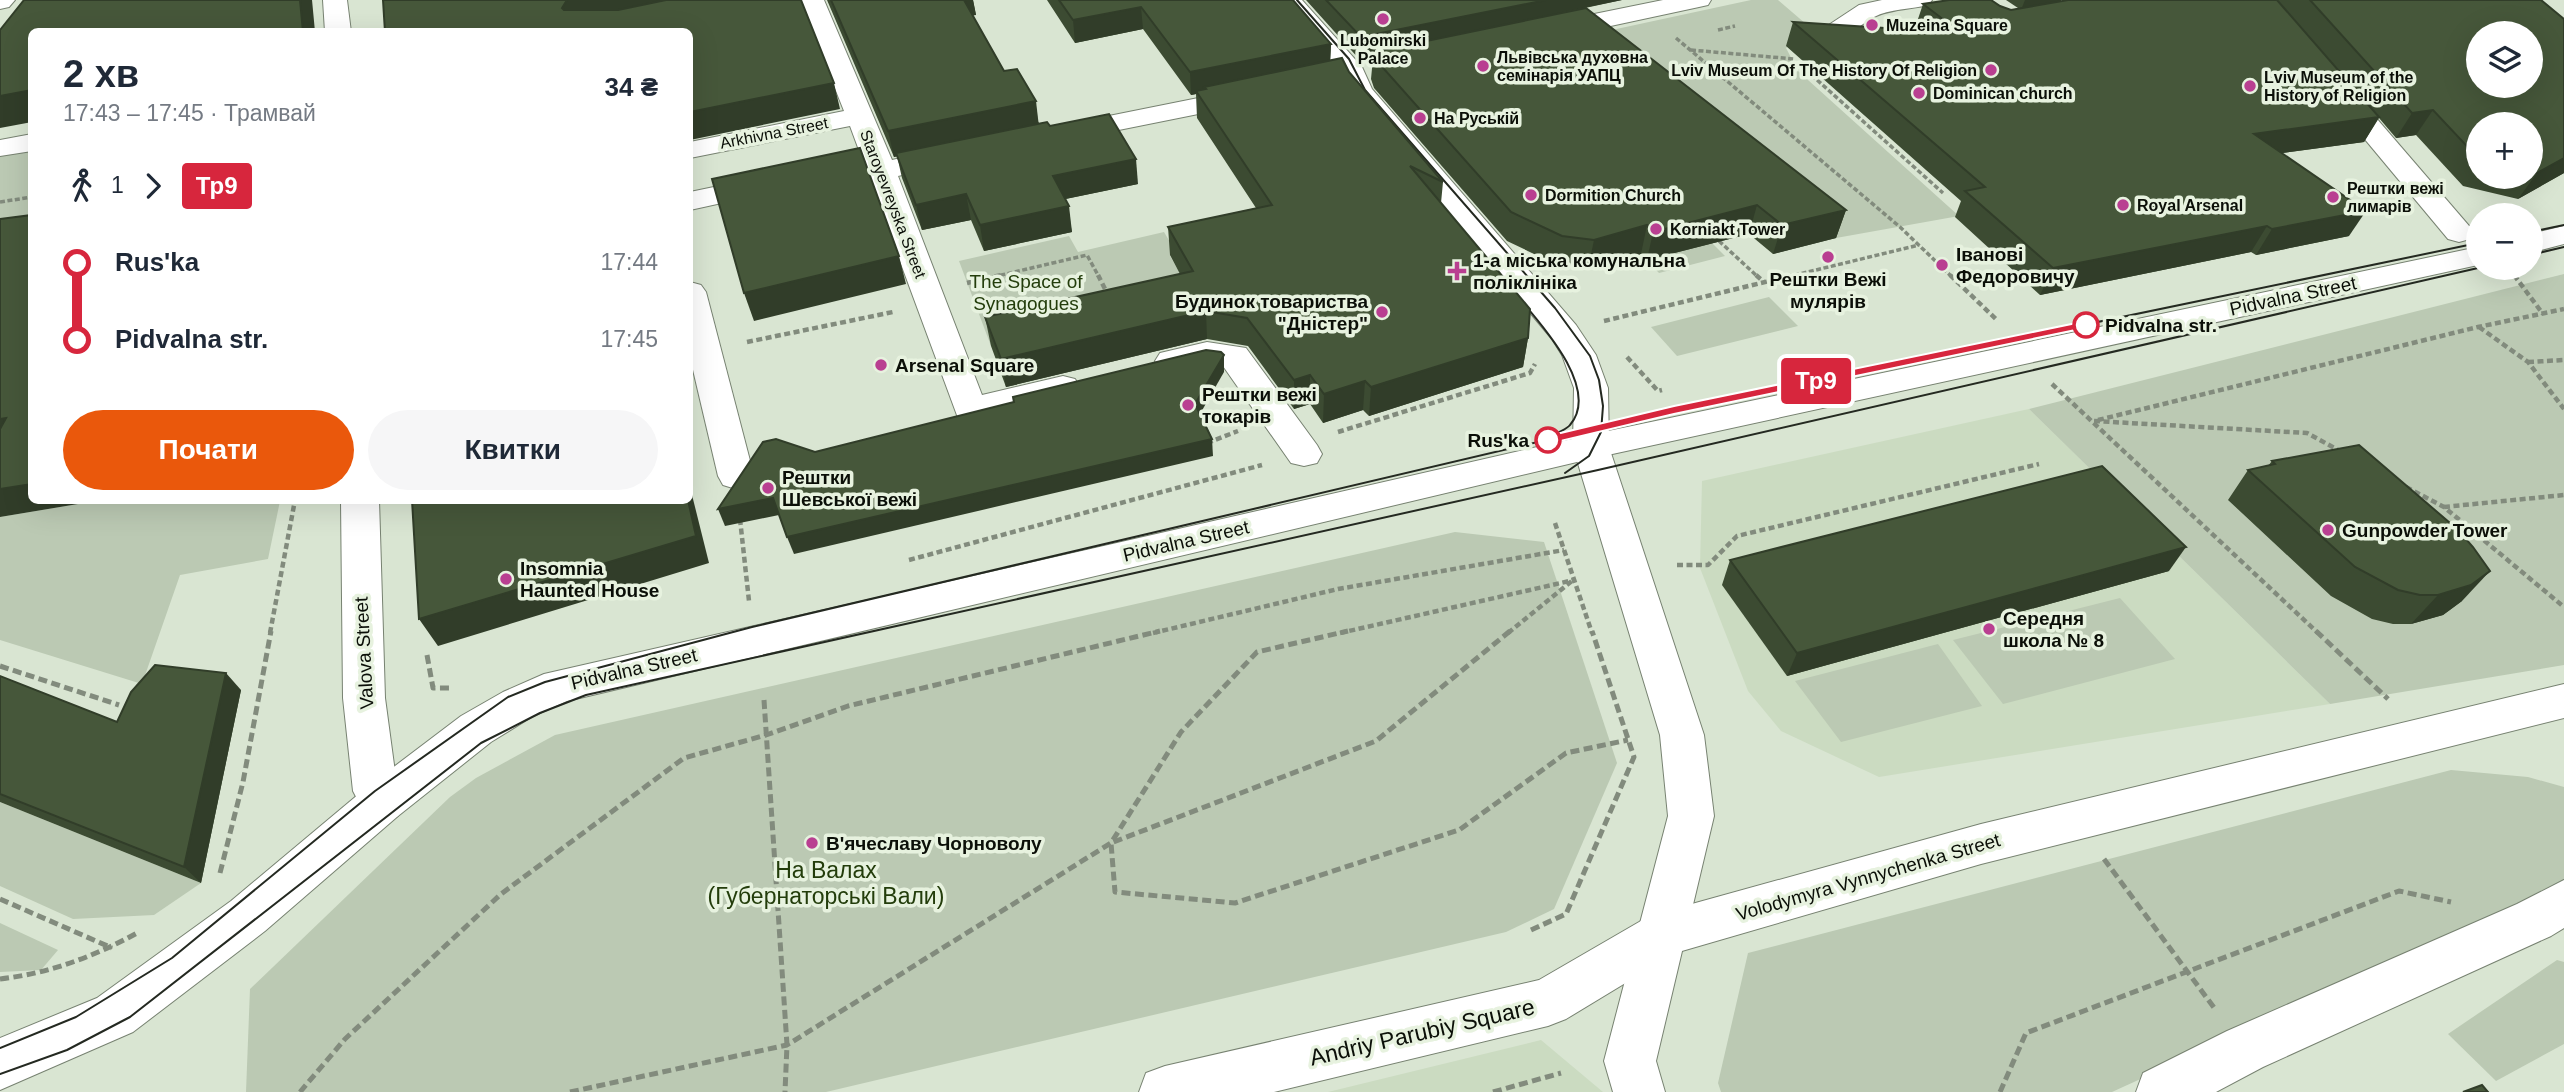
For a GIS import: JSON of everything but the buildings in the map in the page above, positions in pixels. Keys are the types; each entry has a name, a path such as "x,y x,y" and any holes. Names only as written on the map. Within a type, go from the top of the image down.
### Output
{"street":[{"path":"335,0 338,28"},
{"name":"Staroyevreyska Street","path":"812,0 859,116 870,166 929,298 970,410 1098,379"},
{"path":"1289,0 1363,71"},
{"path":"1522,37 1699,0"},
{"path":"1824,39 1868,10 1920,0"},
{"path":"1322,80 1363,71"},
{"path":"1363,71 1359,91 1564,332 1579,355 1591,388 1591,447 1682,735 1691,816 1630,1060 1639,1092"},
{"path":"2323,74 2466,241"},
{"path":"1041,137 1275,90"},
{"name":"Arkhivna Street","path":"693,149 859,116"},
{"path":"0,148 28,143"},
{"path":"870,166 973,151"},
{"path":"693,200 797,178"},
{"path":"2543,240 2564,235"},
{"name":"Pidvalna Street","path":"0,1065 115,1015 248,916 382,802 476,729 518,704 559,686 2466,245"},
{"path":"693,303 736,477"},
{"path":"1139,369 1207,353 1234,356 1304,454"},
{"name":"Valova Street","path":"360,504 361,631 365,698 375,791 382,802"},
{"name":"Volodymyra Vynnychenka Street","path":"1663,934 1982,844 2564,701"},
{"path":"2162,1092 2245,1049 2534,920 2564,902"},
{"name":"Andriy Parubiy Square","path":"1165,1092 1548,1002 1663,934"}],"path":[{"path":"1643,11 1919,245 1999,321"},
{"path":"1824,39 1798,55 1800,62 1943,193"},
{"path":"1689,50 1800,62"},
{"path":"0,202 28,198"},
{"path":"1719,241 1764,282"},
{"path":"1596,323 1919,245"},
{"path":"706,352 929,298 1087,255 1111,300"},
{"path":"2518,280 2543,314"},
{"path":"2094,421 2478,327 2564,309"},
{"path":"2478,327 2528,362 2564,409"},
{"path":"908,560 1304,454 1319,437 1530,373 1539,356"},
{"path":"2528,362 2564,360"},
{"path":"2046,378 2389,700 2402,698"},
{"path":"2094,421 2306,433 2341,452"},
{"path":"1207,443 1240,430"},
{"path":"1677,565 1708,565 1737,537 2039,464"},
{"path":"736,477 750,603"},
{"path":"2398,482 2444,507 2564,607"},
{"path":"2444,507 2564,495"},
{"path":"218,876 223,869 243,782 294,504"},
{"path":"1531,930 1566,914 1634,757 1555,523"},
{"path":"300,1092 345,1039 501,894 684,758 766,735 848,706 1338,589 1564,550"},
{"path":"1574,580 1257,652 1181,732 1111,843 1115,892 1235,903 1459,830 1566,753 1628,740"},
{"path":"570,1092 787,1045 1111,843 1376,741 1574,580"},
{"path":"737,606 763,599"},
{"path":"427,655 433,688 451,689 464,685"},
{"path":"0,666 118,705"},
{"path":"764,699 787,1045 785,1092"},
{"path":"2098,850 2245,1049"},
{"path":"2000,1092 2026,1033 2399,891 2453,902"},
{"path":"0,899 112,948"},
{"path":"0,979 35,977 112,948 141,930"},
{"path":"1493,1092 1561,1073"}],"shaded area":[{"name":"Середня школа № 8","path":"2029,409 2330,704 1879,777 1781,731 1748,691 1700,568 1702,481"},
{"path":"1541,1040 1603,1092 1328,1092"}],"green space":[{"path":"1751,0 1778,0 1813,30 1786,48 1798,71 1959,216 1836,238 1584,36"},
{"path":"28,151 28,235 0,239 0,156"},
{"name":"The Space of Synagogues","path":"1164,232 1177,254 1170,256 1188,287 1200,298 991,346 959,261 1069,236 1078,252"},
{"path":"1712,243 1725,256 1659,273 1647,260"},
{"path":"2564,274 2564,665 2330,704 2029,409 2543,280"},
{"path":"1769,297 1798,326 1677,356 1651,327"},
{"path":"78,504 279,504 268,559 180,575 142,684 0,640 0,517"},
{"name":"На Валах (Губернаторські Вали)","path":"1455,532 1544,542 1617,763 1554,909 1506,932 826,1092 246,1092 250,989 450,797 476,778 555,735"},
{"path":"2120,598 2175,659 2003,704 1953,640"},
{"path":"1938,644 1982,706 1841,742 1795,681"},
{"path":"2451,770 2528,777 2564,787 2564,886 2112,1092 1721,1092 1718,1083 1748,953"},
{"path":"0,802 201,883 154,915 73,919 0,886"},
{"path":"0,923 58,950 41,970 0,972"},
{"path":"2557,960 2564,962 2564,1044 2496,1081 2448,1034"}],"tram line":[{"path":"1297,0 1349,59 1365,90 1555,308 1590,356 1599,380 1603,406 1601,427"},
{"path":"2543,229 2564,225"},
{"path":"1601,427 2466,245"},
{"path":"2543,252 2564,247"},
{"path":"0,1074 67,1050 130,1017 481,743 540,713 586,695 1598,470 2466,271"},
{"path":"1518,297 1553,340 1573,376 1578,394 1578,410 1570,425 1556,434"},
{"name":"Тр9","path":"1548,440 1674,410 2086,325"},
{"path":"0,1048 76,1017 172,958 375,791 508,697 545,682 752,627 1601,427"},
{"path":"1565,473 1589,456 1601,427"}],"place":[{"name":"Lubomirski Palace","path":"1383,19"},
{"name":"Muzeina Square","path":"1872,25"},
{"name":"Львівська духовна семінарія УАПЦ","path":"1483,66"},
{"name":"Lviv Museum Of The History Of Religion","path":"1991,70"},
{"name":"Lviv Museum of the History of Religion","path":"2250,86"},
{"name":"Dominican church","path":"1919,93"},
{"name":"На Руській","path":"1420,118"},
{"name":"Dormition Church","path":"1531,195"},
{"name":"Рештки вежі лимарів","path":"2333,197"},
{"name":"Royal Arsenal","path":"2123,205"},
{"name":"Korniakt Tower","path":"1656,229"},
{"name":"Рештки Вежі мулярів","path":"1828,257"},
{"name":"Іванові Федоровичу","path":"1942,265"},
{"name":"1-а міська комунальна поліклініка","path":"1457,271"},
{"name":"Будинок товариства \"Дністер\"","path":"1382,312"},
{"name":"Pidvalna str.","path":"2086,325"},
{"name":"Arsenal Square","path":"881,365"},
{"name":"Рештки вежі токарів","path":"1188,405"},
{"name":"Rus'ka","path":"1548,440"},
{"name":"Рештки Шевської вежі","path":"768,488"},
{"name":"Gunpowder Tower","path":"2328,530"},
{"name":"Insomnia Haunted House","path":"506,579"},
{"name":"Середня школа № 8","path":"1989,629"},
{"name":"В'ячеславу Чорноволу","path":"812,843"}]}
